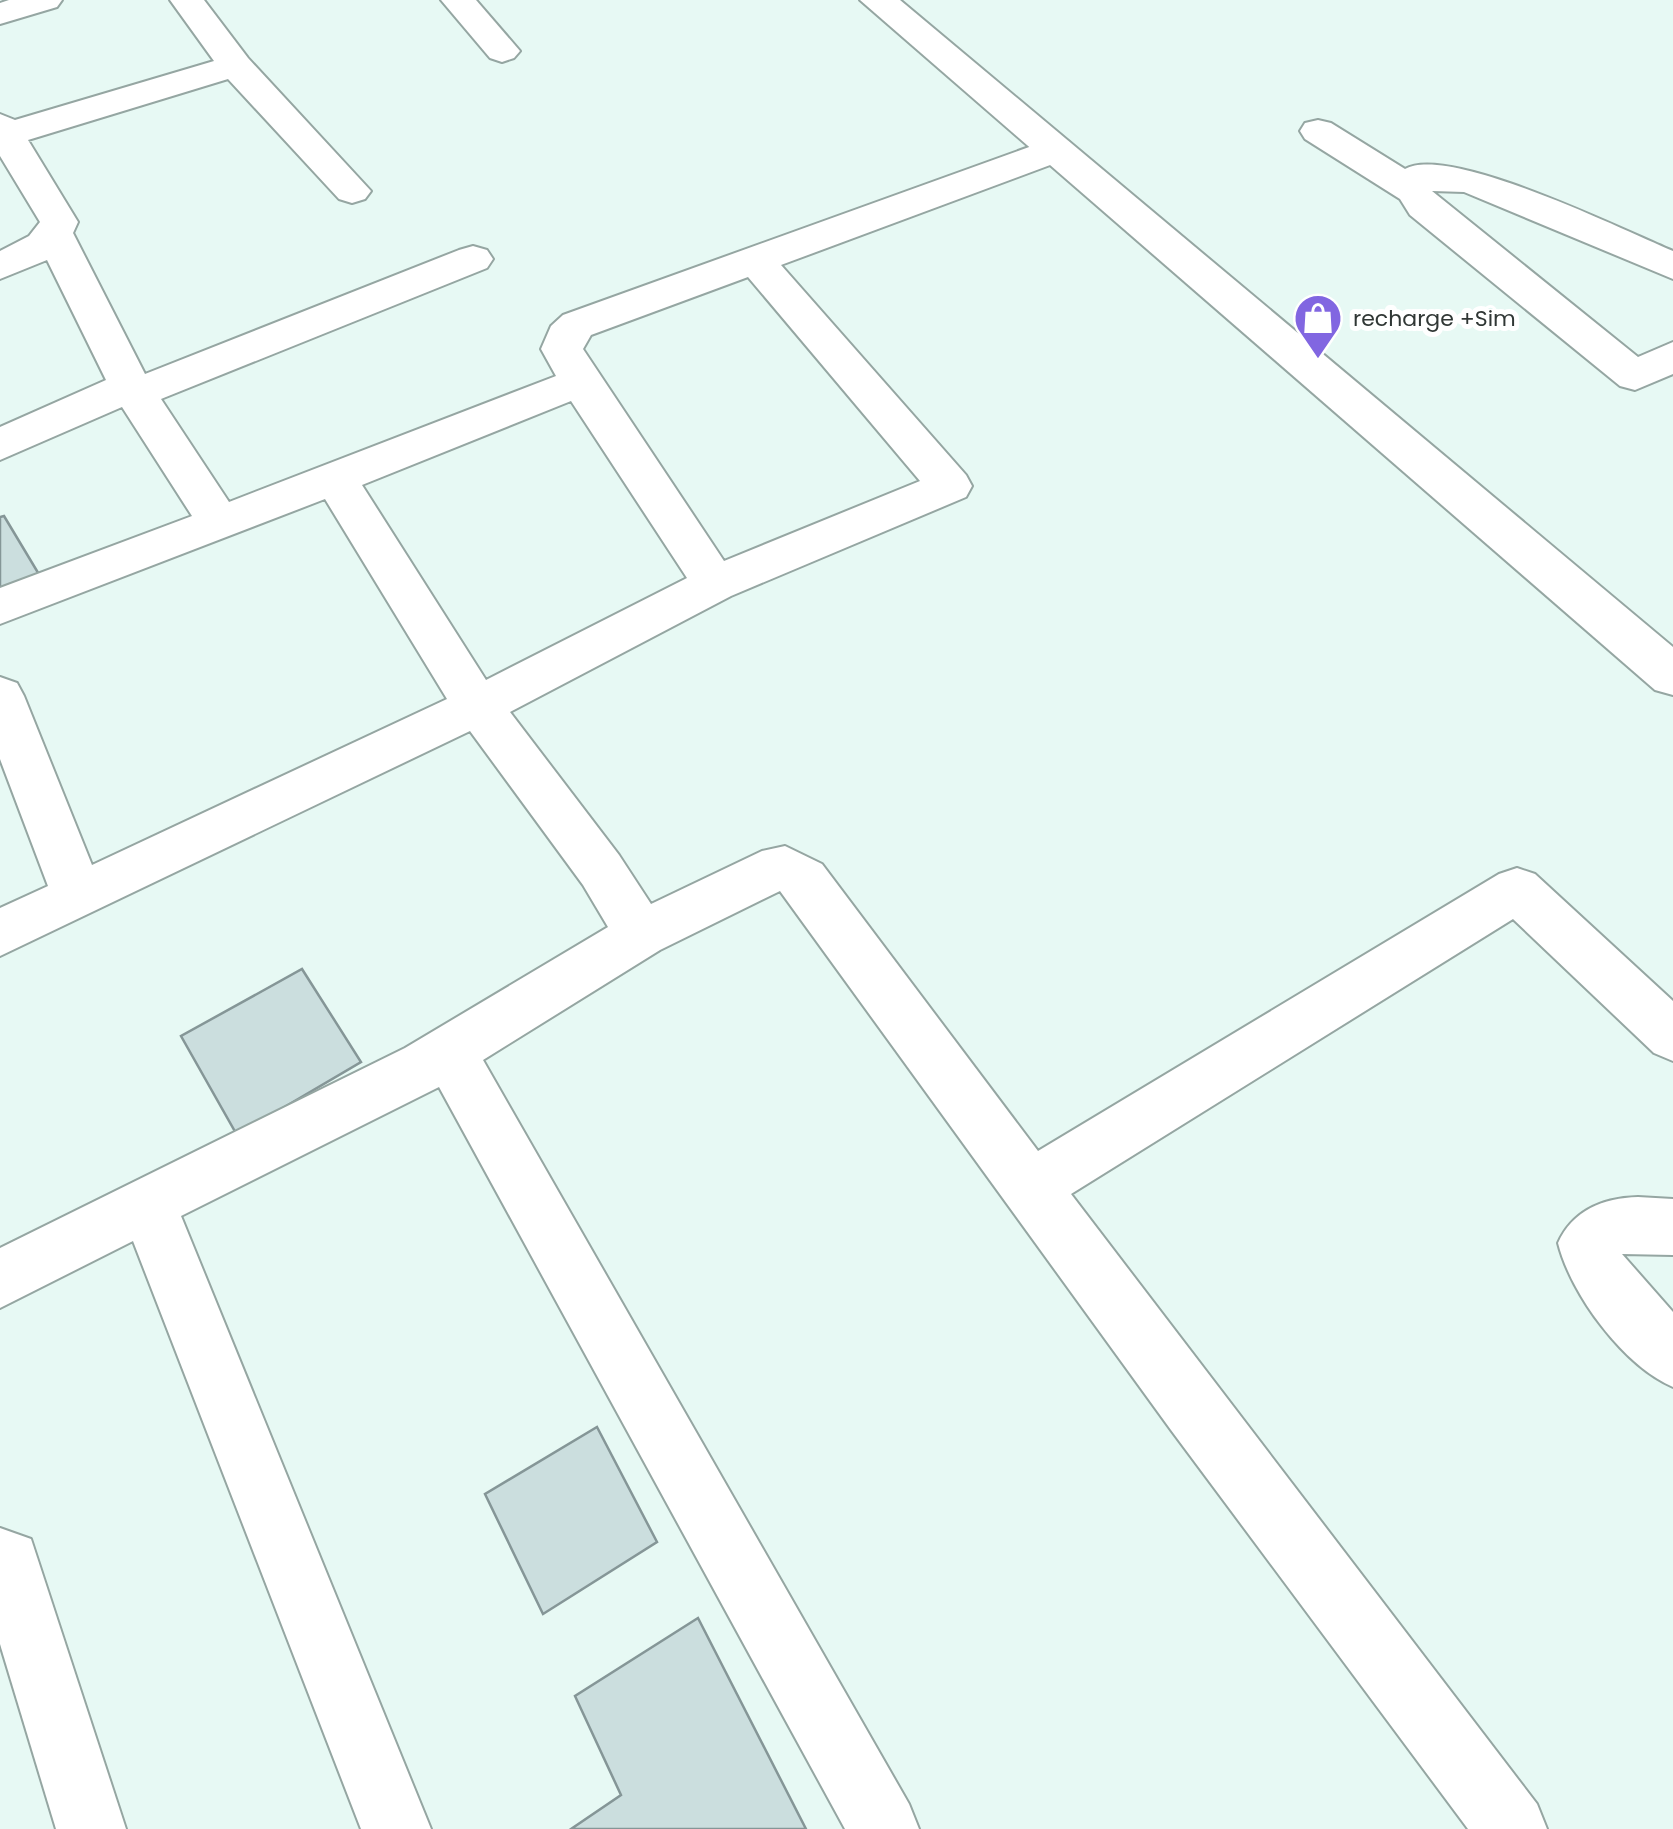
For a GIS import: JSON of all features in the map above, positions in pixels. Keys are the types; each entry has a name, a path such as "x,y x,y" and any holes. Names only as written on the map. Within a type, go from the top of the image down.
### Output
{"street":[{"path":"0,14 44,0"},
{"path":"187,0 235,66 352,191"},
{"path":"458,0 502,52"},
{"path":"878,0 1673,676"},
{"path":"919,0 1673,630"},
{"path":"0,266 39,250 55,236 60,222 3,130 235,66"},
{"path":"1318,131 1412,190 1424,207 1635,376 1673,356"},
{"path":"716,584 580,382 562,349 565,336 578,325 1056,150"},
{"path":"1412,190 1420,176 1471,181 1673,266"},
{"path":"55,236 132,390 220,522"},
{"path":"0,445 473,259"},
{"path":"0,932 480,705 716,584 950,486 756,260"},
{"path":"0,606 580,382"},
{"path":"335,478 455,674 602,870 641,934"},
{"path":"0,696 78,896"},
{"path":"0,1279 449,1052 641,934 762,873 785,868 804,879 1193,1408 1508,1827"},
{"path":"1033,1186 1517,890 1673,1036"},
{"path":"449,1052 884,1829"},
{"path":"147,1202 396,1829"},
{"path":"1673,1227 1617,1225 1599,1231 1588,1243 1589,1259 1600,1275 1673,1356"},
{"path":"0,1561 8,1562 91,1829"}],"building":[{"path":"4,516 40,576 0,594 0,517"},
{"path":"302,969 361,1062 237,1135 181,1036"},
{"path":"597,1427 657,1542 543,1614 485,1494"},
{"path":"698,1618 806,1829 571,1829 621,1795 575,1696"}],"place":[{"name":"recharge +Sim","path":"1318,360"}]}
